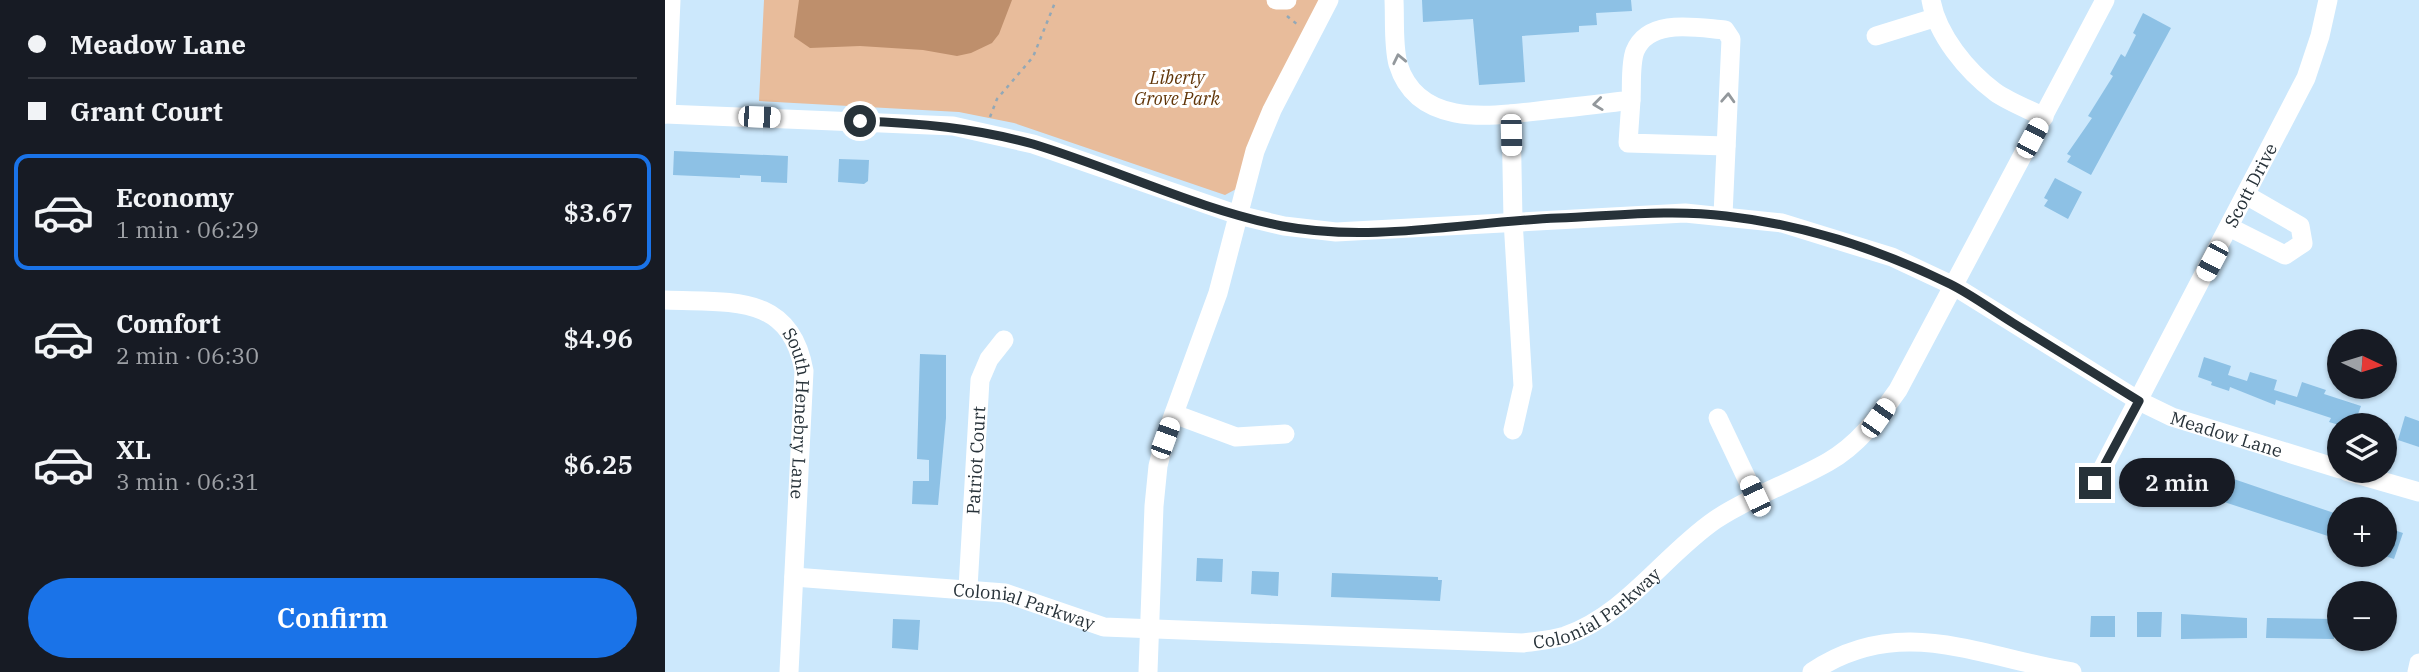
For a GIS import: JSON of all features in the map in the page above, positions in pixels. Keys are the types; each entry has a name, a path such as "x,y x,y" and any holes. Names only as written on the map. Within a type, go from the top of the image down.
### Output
{"street":[{"path":"665,114 671,0"},
{"path":"1148,672 1158,466 1174,414 1207,328 1255,151 1272,110 1329,0"},
{"path":"1394,0 1398,63 1409,86 1426,102 1446,112 1473,117 1631,100"},
{"name":"Colonial Parkway","path":"794,577 968,588 1033,601 1104,627 1523,643 1563,637 1593,624 1622,605 1692,536 1755,496 1830,461 1878,418 1898,390 2105,0"},
{"name":"Scott Drive","path":"2095,483 2306,78 2321,36 2328,0"},
{"path":"1876,36 1933,9 1963,62 1996,92 2044,117"},
{"path":"1723,215 1731,38 1725,30 1678,26 1658,30 1643,39 1635,52 1627,143 1726,146"},
{"name":"Meadow Lane","path":"665,114 910,123 984,132 1033,144 1238,215 1284,226 1336,232 1397,231 1513,220 1638,214 1723,215 1782,223 1892,257 1954,286 2139,401 2211,431 2327,465"},
{"path":"1511,114 1513,220 1523,386 1513,430"},
{"path":"2229,227 2285,255 2304,243 2300,226 2246,195"},
{"name":"South Henebry Lane","path":"665,300 747,304 774,315 795,339 804,371 789,672"},
{"name":"Patriot Court","path":"968,588 980,380 989,359 1003,340"},
{"path":"1174,414 1236,437 1285,434"},
{"path":"1718,418 1755,496"},
{"path":"2388,483 2419,492"},
{"path":"1812,672 1828,661 1873,645 1919,640 1966,646 2072,672"},
{"path":"2417,672 2419,663"}],"path":[{"path":"984,132 997,99 1033,57 1056,0"},
{"path":"1283,3 1289,19 1299,26"}],"green space":[{"name":"Liberty Grove Park","path":"764,0 1321,0 1238,188 1225,195 1014,123 959,112 759,101"}],"shaded area":[{"path":"799,0 1012,0 999,34 992,43 957,56 923,50 860,46 810,48 794,37"}],"building":[{"path":"1422,0 1631,0 1632,11 1596,13 1597,25 1579,26 1579,32 1522,36 1525,82 1479,85 1473,19 1423,22"},
{"path":"2143,13 2171,28 2091,175 2067,162 2071,156 2067,154 2092,118 2088,116 2113,76 2110,74 2121,54 2125,57"},
{"path":"674,151 788,156 787,183 761,182 761,176 740,175 740,178 673,175"},
{"path":"839,159 869,160 868,181 864,184 838,182"},
{"path":"2055,178 2082,192 2068,219 2044,206 2048,200 2044,198"},
{"path":"920,354 946,355 946,418 938,505 912,504 913,481 929,481 929,460 917,459"},
{"path":"2204,357 2231,366 2228,375 2247,381 2250,372 2277,380 2274,390 2297,397 2302,382 2326,390 2324,394 2327,399 2339,399 2361,406 2358,413 2327,413 2327,417 2276,400 2275,405 2230,387 2229,391 2198,377"},
{"path":"2405,416 2419,421 2419,447 2398,440"},
{"path":"2219,474 2327,511 2327,536 2212,498"},
{"path":"2397,531 2403,533 2397,550"},
{"path":"1197,558 1223,559 1222,582 1196,581"},
{"path":"1252,571 1279,572 1278,596 1251,594"},
{"path":"1332,573 1438,577 1438,580 1442,580 1440,601 1331,597"},
{"path":"2137,612 2162,612 2161,637 2137,637"},
{"path":"2181,614 2247,618 2247,638 2181,639"},
{"path":"2091,616 2115,616 2115,637 2090,637"},
{"path":"2267,618 2327,619 2327,639 2266,638"},
{"path":"893,619 920,620 918,650 892,648"}],"route":[{"path":"860,121 953,126 1033,144 1238,215 1284,226 1336,232 1397,231 1513,220 1685,213 1782,223 1841,240 1892,257 1954,286 2139,401 2095,483"}]}
